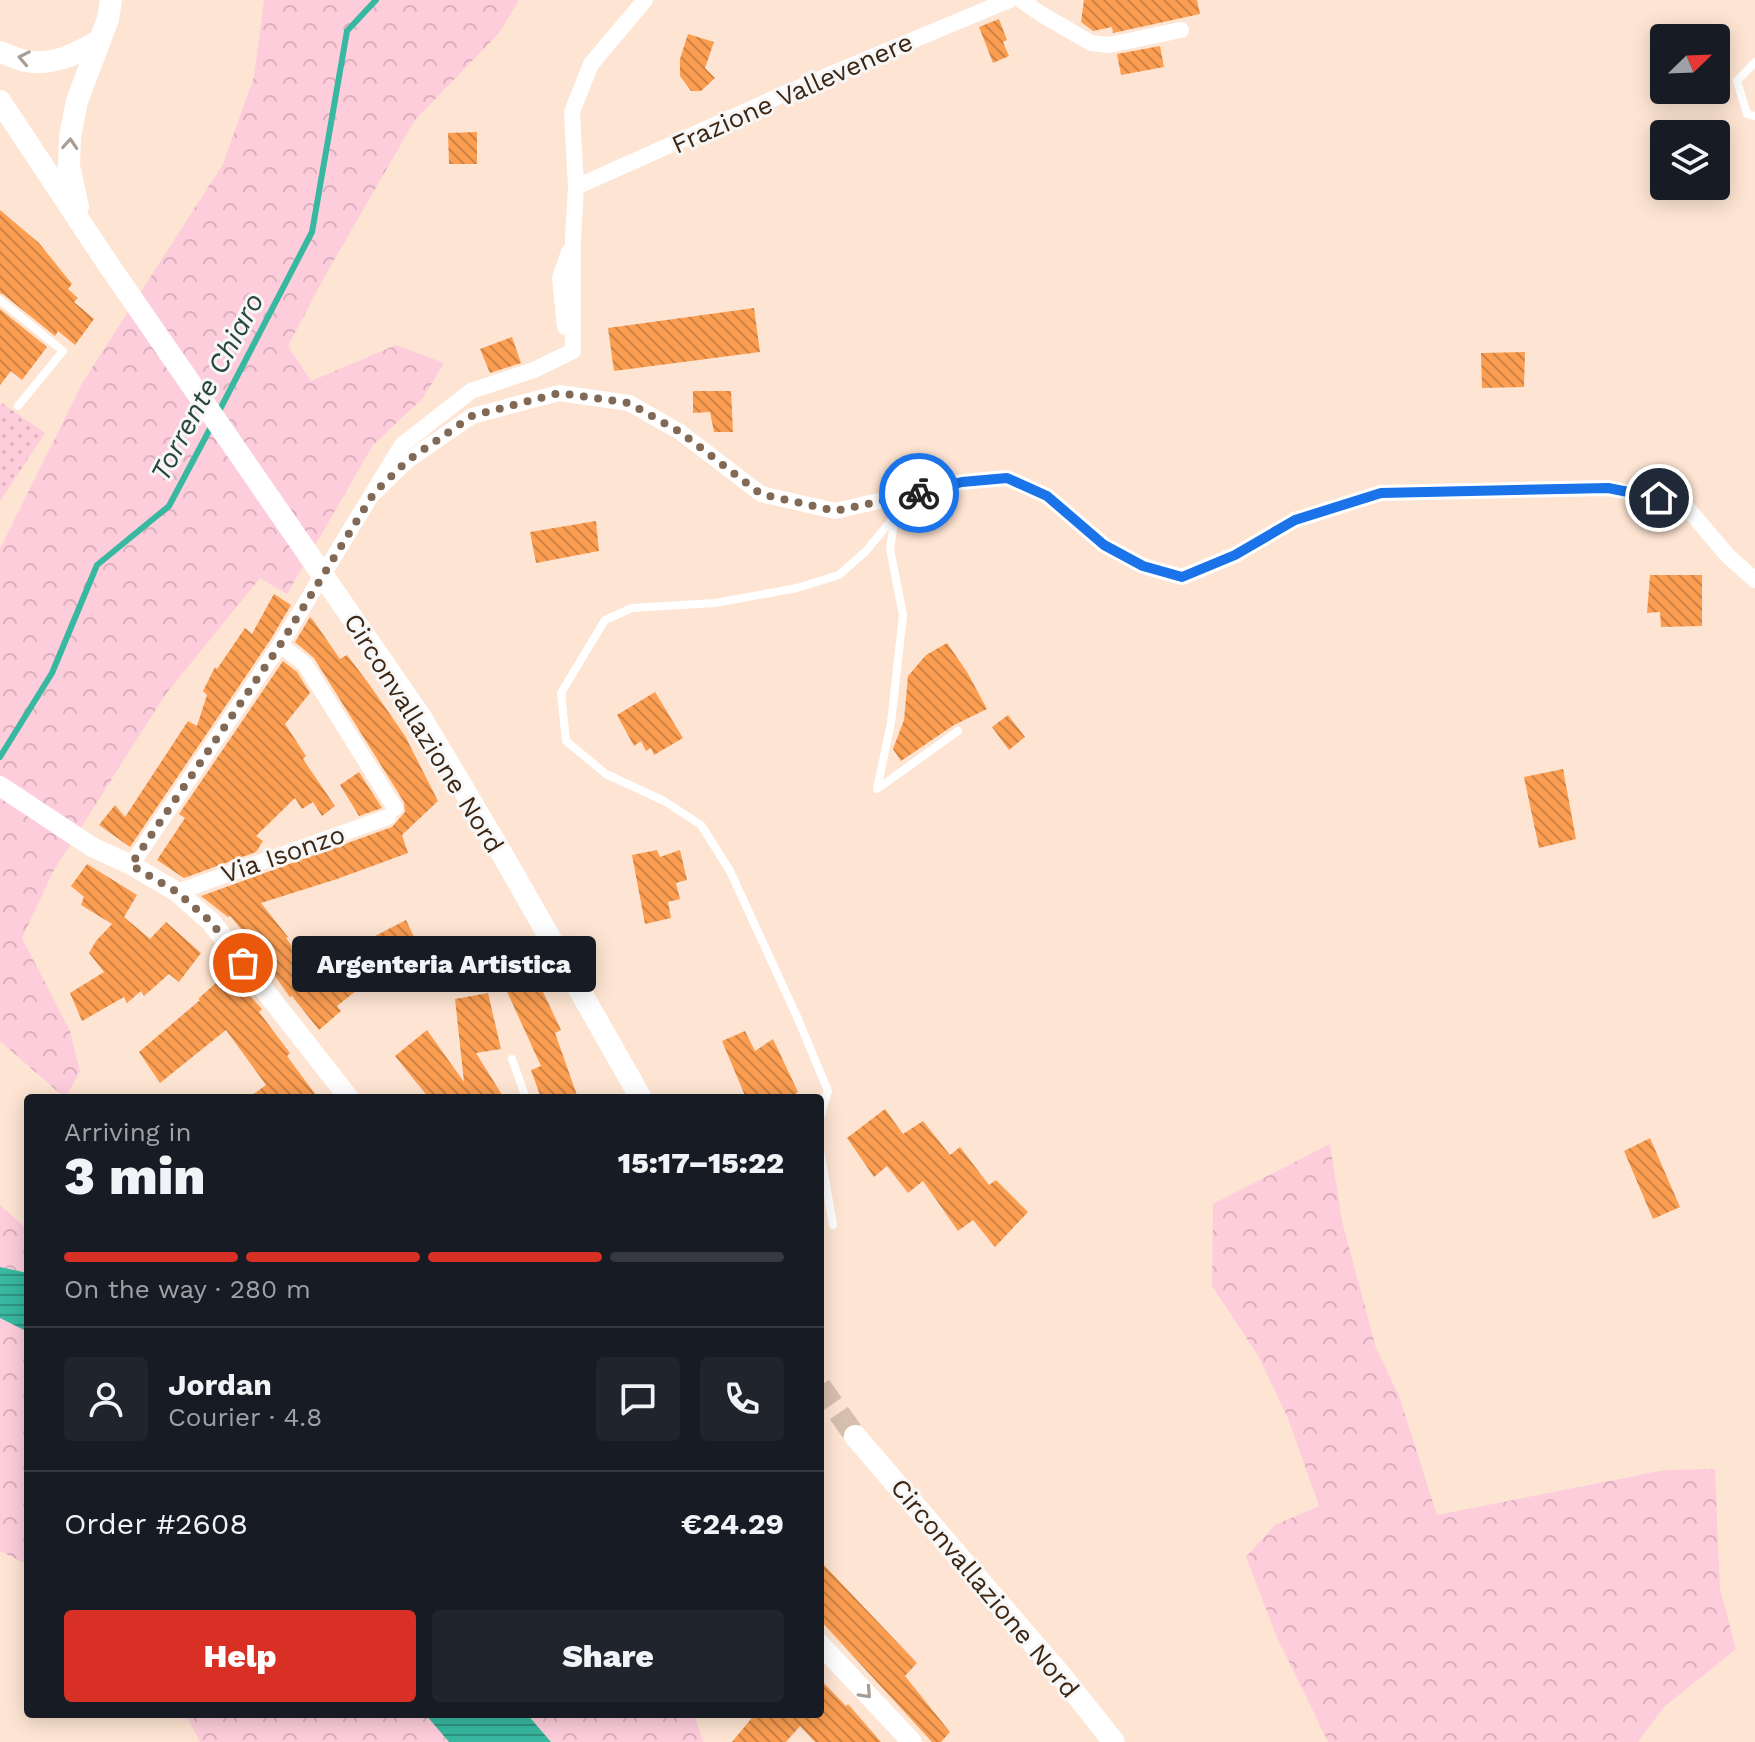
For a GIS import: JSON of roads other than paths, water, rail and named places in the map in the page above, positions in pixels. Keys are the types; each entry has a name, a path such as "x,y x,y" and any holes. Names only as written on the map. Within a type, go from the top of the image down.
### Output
{"main road":[{"path":"81,221 69,166 70,136 77,101 108,19 111,0"},
{"path":"0,52 25,61 54,61 79,53 100,40"},
{"name":"Circonvallazione Nord","path":"0,101 108,264 422,719 639,1094"},
{"name":"Circonvallazione Nord","path":"855,1436 1063,1678 1114,1742"}],"street":[{"path":"131,865 280,645 402,445 471,391 534,370 573,351 576,187 572,112 591,64 645,0"},
{"name":"Frazione Vallevenere","path":"576,187 784,94 1009,0"},
{"path":"1021,0 1091,43 1109,45 1181,30"},
{"path":"374,493 407,461 472,416 559,393 629,403 680,432 761,494 835,511 962,482 1007,478 1047,496 1104,545 1143,566 1182,577 1235,555 1295,520 1381,493 1608,488 1684,504 1727,555 1755,580"},
{"name":"Via Isonzo","path":"177,892 392,813 305,664 280,645"},
{"path":"0,786 92,847 177,892 211,922 346,1094"},
{"path":"824,1648 912,1742"}],"lane":[{"path":"1755,62 1737,81 1747,114 1755,116"},
{"path":"0,300 63,351 18,406"},
{"path":"824,1104 828,1091 798,1019 730,871 701,825 664,801 606,774 566,741 561,693 605,620 632,608 715,603 797,588 839,575 921,493"},
{"path":"895,516 890,549 903,615 891,723 877,789 958,731"},
{"path":"512,1059 525,1094"},
{"path":"824,1173 833,1225"}],"water":[{"path":"0,1267 24,1272 24,1330 0,1318"},
{"path":"428,1718 530,1718 551,1742 449,1742"}],"waterway":[{"name":"Torrente Chiaro","path":"217,415 312,232 347,31 376,0"},
{"name":"Torrente Chiaro","path":"0,757 52,673 97,565 169,506 212,425"}],"tunnel":[{"path":"824,1392 855,1436"}],"place":[{"name":"Argenteria Artistica","path":"243,963"}]}
